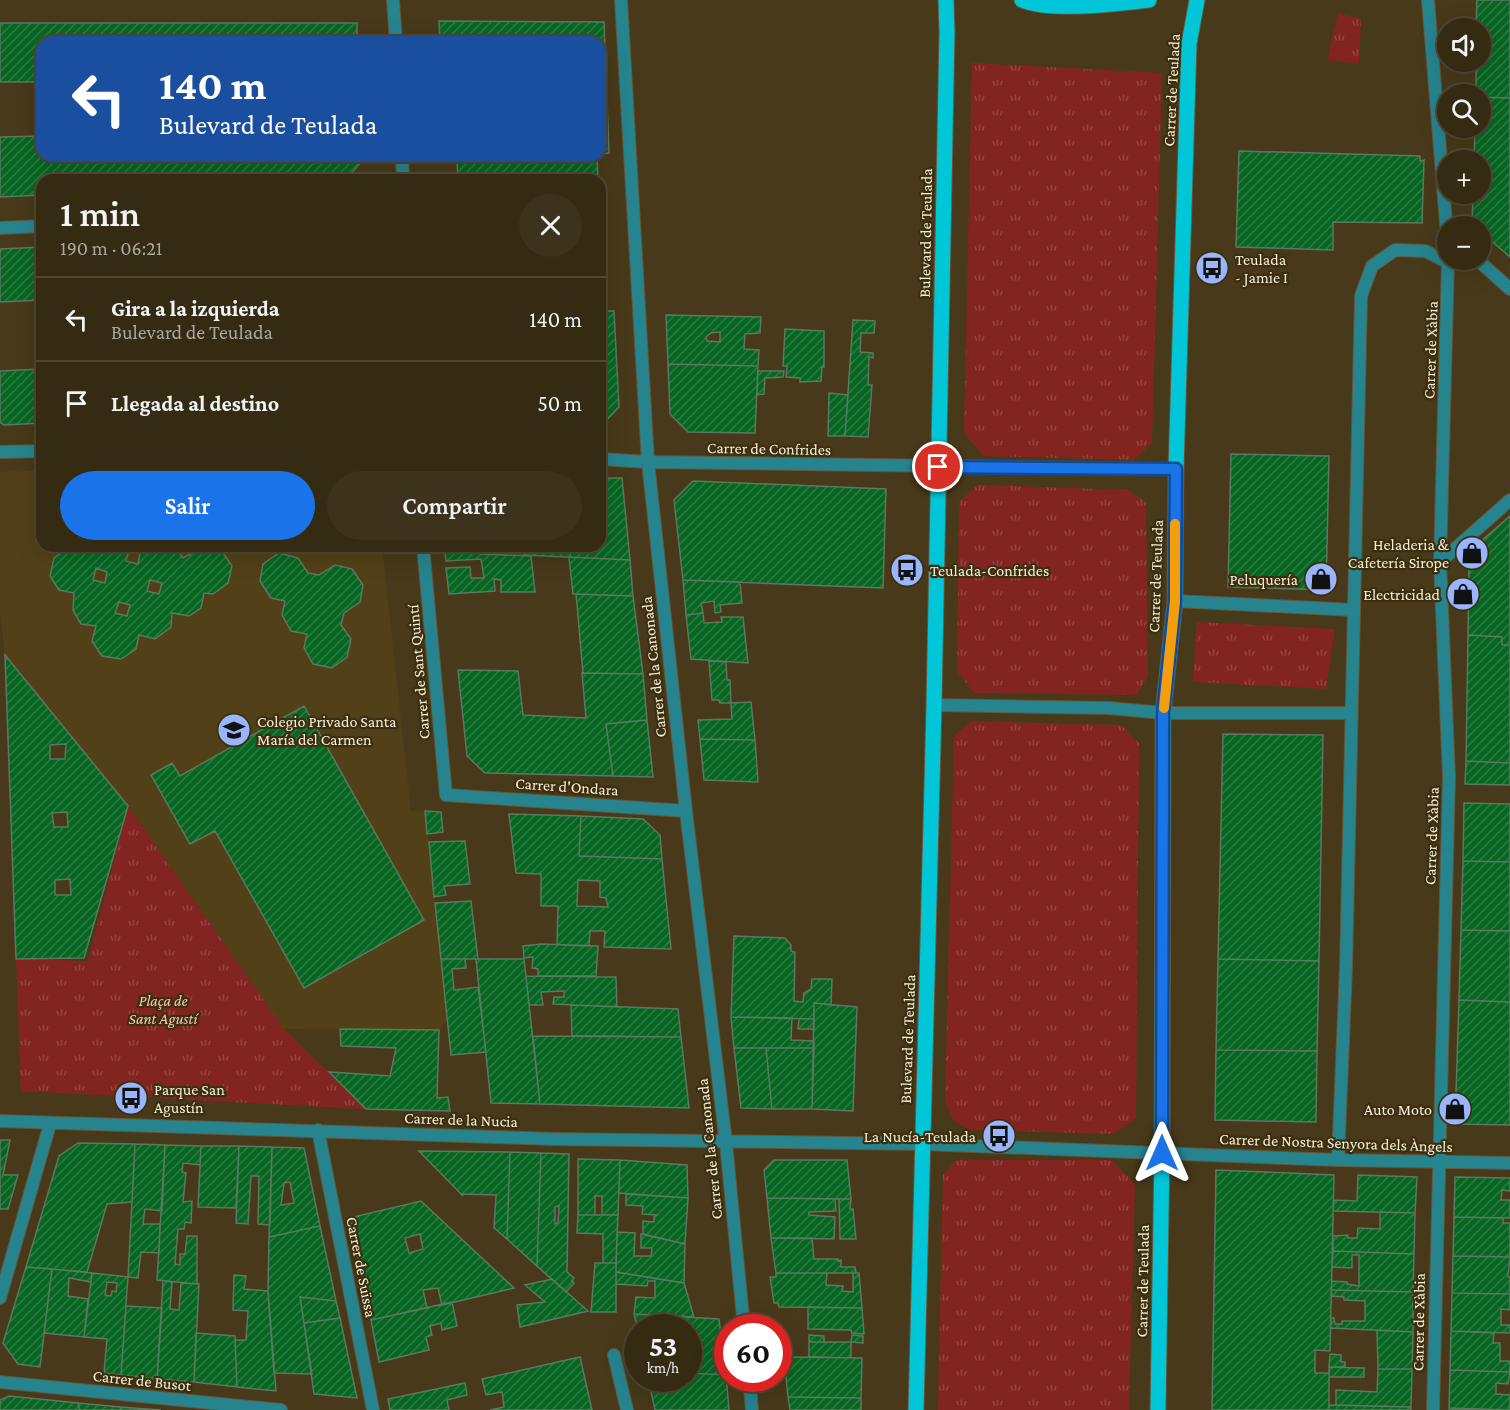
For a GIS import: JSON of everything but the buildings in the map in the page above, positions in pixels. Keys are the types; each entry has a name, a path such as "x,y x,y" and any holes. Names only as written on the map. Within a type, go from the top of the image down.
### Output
{"main road":[{"name":"Bulevard de Teulada","path":"916,1410 934,705 946,0"},
{"path":"1022,0 1034,5 1110,5 1149,0"},
{"name":"Carrer de Teulada","path":"1158,1410 1162,1153 1163,713 1175,601 1176,469 1189,44 1197,0"}],"street":[{"path":"393,0 396,36"},
{"name":"Carrer de la Canonada","path":"621,0 648,462 686,810 726,1143 743,1314"},
{"path":"1428,0 1445,216"},
{"path":"0,228 36,226"},
{"path":"1338,1160 1346,967 1361,296 1372,266 1395,250 1425,251 1437,256"},
{"name":"Carrer de Xàbia","path":"1433,1410 1449,777 1440,562 1449,270"},
{"path":"1490,270 1510,289"},
{"path":"0,452 36,451"},
{"name":"Carrer de Confrides","path":"606,459 938,467"},
{"path":"938,467 1176,469"},
{"path":"1440,562 1510,500"},
{"name":"Carrer de Sant Quintí","path":"424,552 446,795"},
{"path":"1175,601 1354,610"},
{"path":"934,705 1109,708 1163,713 1352,713"},
{"name":"Carrer d'Ondara","path":"446,795 686,810"},
{"name":"Carrer de la Nucia","path":"0,1121 543,1139 922,1144"},
{"path":"0,1298 50,1124"},
{"name":"Carrer de Suïssa","path":"318,1130 373,1410"},
{"path":"922,1144 1162,1153"},
{"name":"Carrer de Nostra Senyora dels Àngels","path":"1162,1153 1338,1160 1510,1163"},
{"path":"614,1355 627,1410"},
{"name":"Carrer de Busot","path":"0,1382 281,1410"},
{"path":"750,1392 752,1410"}],"shaded area":[{"name":"Colegio Privado Santa María del Carmen","path":"36,470 36,552 383,552 411,811 425,811 429,842 448,1019 439,1030 284,1029 128,806 5,655 0,611 0,472"}],"green space":[{"path":"1338,13 1361,19 1359,64 1327,60"},
{"path":"972,63 1162,73 1152,443 1134,460 983,456 964,433"},
{"path":"978,485 1128,490 1146,502 1148,676 1137,695 974,693 957,671 959,502"},
{"path":"1197,622 1335,629 1326,689 1193,682"},
{"path":"971,721 1121,725 1139,743 1136,1119 1114,1134 969,1130 953,1120 945,1101 954,736"},
{"name":"Plaça de Sant Agustí","path":"128,806 284,1029 366,1109 21,1091 16,959 88,961"},
{"path":"957,1160 1112,1160 1135,1184 1129,1410 938,1410 943,1174"}],"slow traffic":[{"path":"1164,708 1175,601 1175,524"}],"place":[{"name":"Teulada - Jamie I","path":"1212,268"},
{"name":"Heladeria & Cafetería Sirope","path":"1472,553"},
{"name":"Teulada-Confrides","path":"907,570"},
{"name":"Peluquería","path":"1321,579"},
{"name":"Electricidad","path":"1463,594"},
{"name":"Colegio Privado Santa María del Carmen","path":"234,730"},
{"name":"Parque San Agustín","path":"131,1098"},
{"name":"Auto Moto","path":"1455,1109"},
{"name":"La Nucía-Teulada","path":"999,1136"}],"route":[{"path":"938,467 1176,469 1175,601 1163,713 1162,1153"}]}
